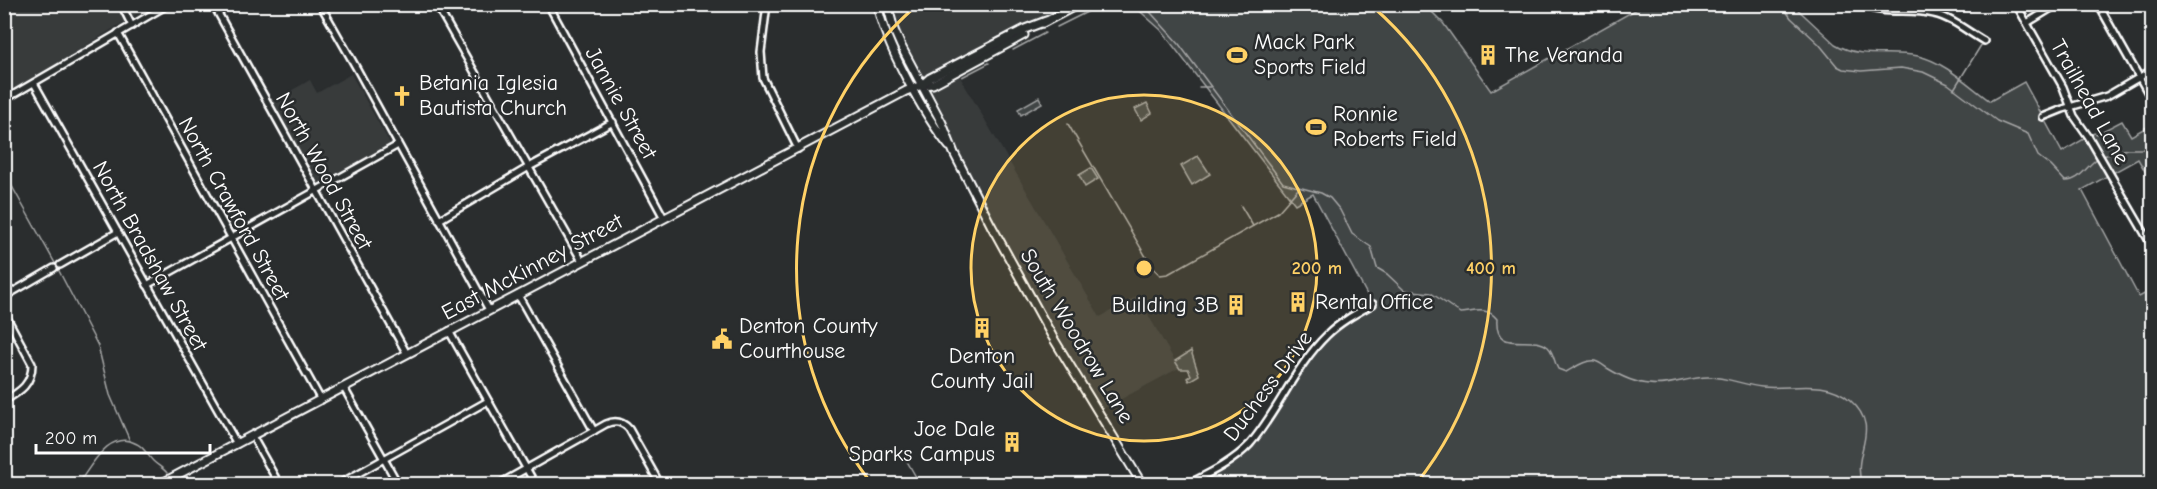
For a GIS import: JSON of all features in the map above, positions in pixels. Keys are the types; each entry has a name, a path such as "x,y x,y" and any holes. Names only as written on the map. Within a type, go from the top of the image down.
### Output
{"main road":[{"path":"878,4 885,30 914,88 936,128 954,153"},
{"path":"887,4 894,30 942,123 954,153"},
{"name":"East McKinney Street","path":"160,484 664,218 922,85 930,78 1078,4"},
{"name":"South Woodrow Lane","path":"954,153 1052,336 1142,484"}],"street":[{"path":"121,4 132,26"},
{"path":"4,100 169,4"},
{"name":"North Wood Street","path":"213,4 407,354"},
{"path":"320,4 489,310"},
{"path":"436,4 582,261"},
{"name":"Jannie Street","path":"548,4 664,218"},
{"path":"766,4 761,52 763,78 798,149"},
{"path":"1860,4 1877,11 1936,14 1984,41"},
{"path":"1925,12 1926,4"},
{"name":"Trailhead Lane","path":"2016,4 2063,87 2075,119 2088,136 2152,246"},
{"path":"2026,23 2058,4"},
{"path":"2098,4 2152,100"},
{"name":"North Crawford Street","path":"118,33 321,400"},
{"path":"2043,117 2107,96 2152,70"},
{"name":"North Bradshaw Street","path":"34,83 237,444"},
{"path":"439,220 529,167 613,122"},
{"path":"147,285 398,146"},
{"path":"4,297 118,232"},
{"path":"518,295 594,431"},
{"name":"Duchess Drive","path":"1188,484 1242,452 1256,436 1320,342 1338,325 1373,304"},
{"path":"4,312 32,364 32,373 22,391 4,401"},
{"path":"449,332 535,484"},
{"path":"344,388 398,484"},
{"path":"339,484 488,401"},
{"path":"499,484 616,421 625,425 660,484"},
{"path":"252,436 279,484"}],"shaded area":[{"path":"5,5 151,5 5,96"},
{"path":"910,5 1079,5 957,72 1100,317 1137,296 1179,368 1099,411 1069,364 896,56 881,19"},
{"path":"1133,5 1425,5 1443,23 1491,91 1644,5 1793,5 1835,44 1845,49 1866,53 1908,54 1928,59 1956,75 1990,101 2024,82 2062,152 2094,133 2097,134 2122,121 2131,136 2152,124 2152,183 2138,159 2082,190 2139,297 2152,290 2152,484 1188,484 1212,472 1249,444 1311,352 1328,333 1372,304 1313,194 1295,204 1161,30"},
{"path":"351,74 391,145 317,186 271,102 310,80 317,93"},
{"path":"1039,97 1042,103 1021,115 1018,109"},
{"path":"1147,103 1152,113 1141,120 1135,109"},
{"path":"1198,156 1210,174 1192,185 1181,166"},
{"path":"1091,168 1098,179 1085,187 1079,175"},
{"path":"1191,351 1199,375 1189,381 1187,378 1191,375 1188,369 1180,369 1175,361"}],"waterway":[{"path":"1057,27 1103,4"},
{"path":"1143,4 1179,44 1283,183 1321,193 1330,198 1340,210 1352,234 1371,247 1377,268 1404,290 1431,293 1460,313 1489,312 1497,319 1501,337 1515,342 1541,343 1552,352 1558,369 1566,372 1584,363 1595,361 1633,381 1656,385 1701,377 1715,377 1762,387 1808,386 1840,393 1860,411 1865,421 1866,431 1859,472 1862,484"},
{"path":"1781,4 1791,18 1819,44 1837,66 1861,71 1901,68 1923,72 1948,84 1997,121 2028,134 2038,156 2065,181 2075,179 2098,158"},
{"path":"1013,50 1045,33"},
{"path":"1954,89 1983,42"},
{"path":"962,77 989,63"},
{"path":"1199,87 1210,87"},
{"path":"1068,124 1152,267 1160,275 1168,274 1278,212 1299,188"},
{"path":"2103,156 2127,149 2152,149"},
{"path":"4,172 56,265"},
{"path":"1241,206 1253,226"},
{"path":"58,269 98,346 110,395 130,441"},
{"path":"78,484 102,452 109,445 118,441 127,440 139,445 167,473"},
{"path":"904,456 920,484"}],"place":[{"name":"Mack Park Sports Field","path":"1237,55"},
{"name":"The Veranda","path":"1488,55"},
{"name":"Betania Iglesia Bautista Church","path":"402,96"},
{"name":"Ronnie Roberts Field","path":"1316,127"},
{"name":"Rental Office","path":"1298,302"},
{"name":"Building 3B","path":"1236,305"},
{"name":"Denton County Jail","path":"982,328"},
{"name":"Denton County Courthouse","path":"722,339"},
{"name":"Joe Dale Sparks Campus","path":"1012,442"}]}
